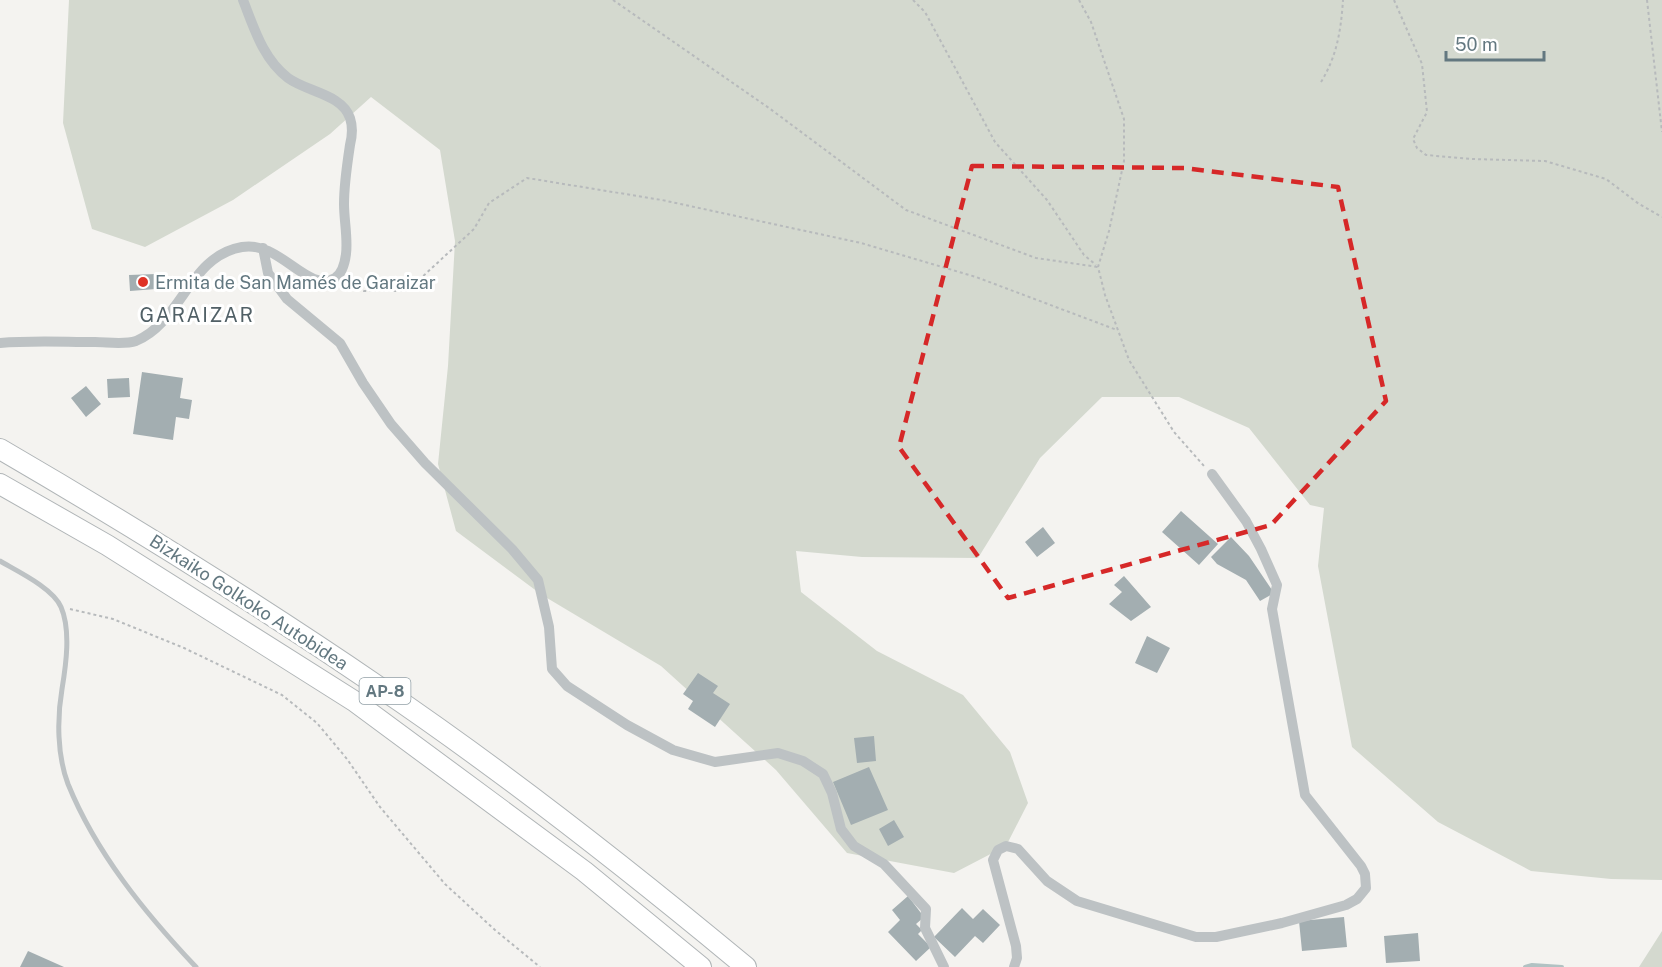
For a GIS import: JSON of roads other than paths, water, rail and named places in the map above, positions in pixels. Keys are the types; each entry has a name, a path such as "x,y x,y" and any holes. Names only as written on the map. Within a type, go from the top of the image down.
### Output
{"highway":[{"name":"Bizkaiko Golkoko Autobidea","path":"0,449 118,517 380,687 500,773 746,967"},
{"name":"Bizkaiko Golkoko Autobidea","path":"0,484 107,545 354,701 584,871 701,967"}],"street":[{"path":"0,343 135,341 160,325 209,262 226,252 241,247 269,250 314,280 326,281 336,277 342,270 347,253 344,204 352,136 351,120 345,108 335,100 302,87 276,66 263,49 243,0"},
{"path":"263,248 268,273 287,298 340,343 363,383 391,424 424,463 512,549 538,580 549,627 552,669 567,686 627,725 673,750 715,762 778,753 803,761 823,774 832,793 841,829 854,846 884,864 926,909 926,928 944,967"},
{"path":"1014,967 1017,958 1016,946 993,860 999,850 1006,846 1018,849 1047,881 1077,901 1196,937 1216,937 1325,911 1357,899 1366,888 1365,874 1361,866 1305,795 1272,609 1276,585 1246,521 1212,474"}],"lane":[{"path":"0,561 48,591 61,607 66,632 67,664 61,690 60,750 68,783 92,832 130,891 196,967"}],"waterway":[{"path":"1525,967 1532,965 1562,967"}],"place":[{"name":"Ermita de San Mamés de Garaizar","path":"143,282"}],"district":[{"name":"GARAIZAR","path":"197,315"}]}
